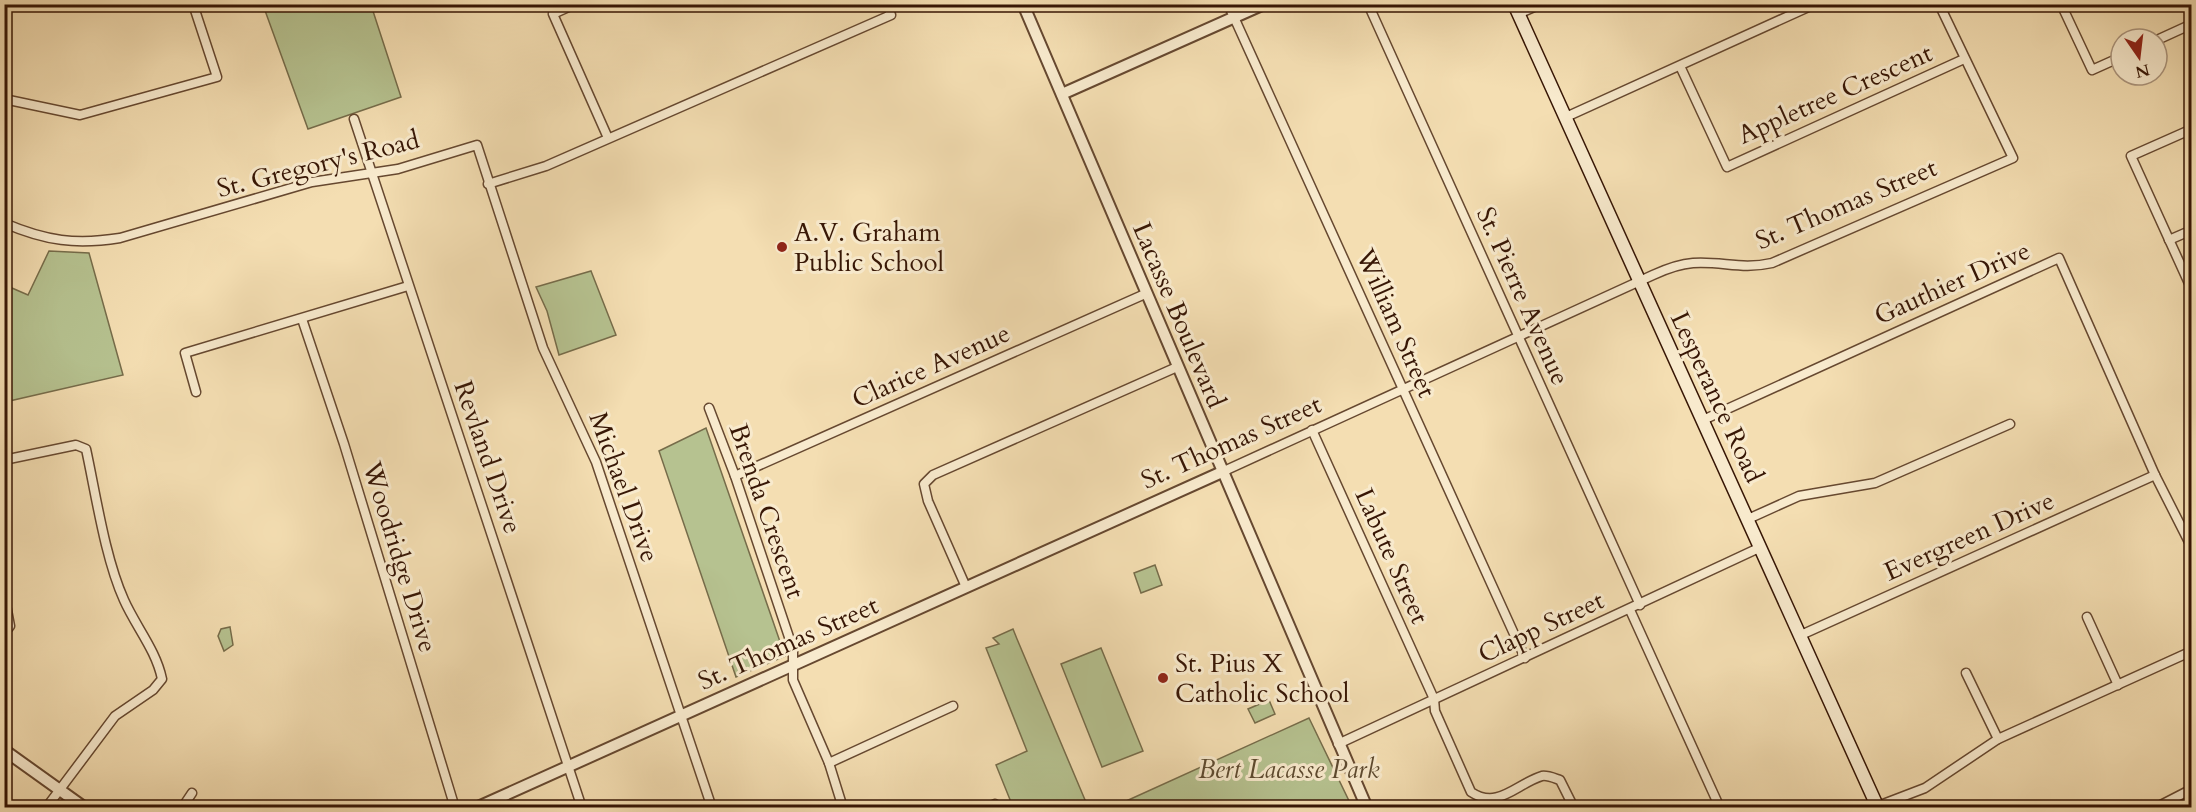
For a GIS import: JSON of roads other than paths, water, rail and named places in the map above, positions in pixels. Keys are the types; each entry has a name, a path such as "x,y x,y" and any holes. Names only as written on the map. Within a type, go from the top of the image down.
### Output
{"main road":[{"name":"Lesperance Road","path":"1516,9 1878,807"}],"street":[{"path":"4,99 80,115 217,77 193,4"},
{"path":"575,4 553,14 608,138"},
{"path":"488,184 546,166 891,15 887,4"},
{"name":"Lacasse Boulevard","path":"1023,4 1366,807"},
{"name":"William Street","path":"1228,4 1525,658"},
{"path":"1062,94 1264,4"},
{"name":"St. Pierre Avenue","path":"1368,4 1640,605"},
{"path":"1516,9 1541,4"},
{"path":"1566,117 1815,4"},
{"path":"1939,4 1964,59"},
{"path":"2061,4 2092,70 2109,62"},
{"path":"2169,35 2192,24"},
{"name":"St. Thomas Street","path":"476,807 1222,472 1639,281 1685,264 1712,263 1751,267 1772,263 2013,158 1964,59"},
{"name":"Appletree Crescent","path":"1680,66 1727,167 1964,59"},
{"name":"Revland Drive","path":"354,119 582,807"},
{"path":"2192,129 2131,156 2192,290"},
{"name":"St. Gregory's Road","path":"4,223 54,240 80,243 98,242 120,238 312,183 372,175 477,145 488,184"},
{"name":"Michael Drive","path":"488,184 543,348 596,462 712,807"},
{"path":"2169,240 2192,230"},
{"name":"Gauthier Drive","path":"1703,420 2059,258 2155,475 2192,548"},
{"path":"196,392 184,353 408,286"},
{"name":"Clarice Avenue","path":"735,476 1145,294"},
{"name":"Woodridge Drive","path":"302,319 344,444 455,807"},
{"path":"966,587 928,501 924,484 933,475 1177,367"},
{"name":"Brenda Crescent","path":"709,408 735,476 793,649 793,680 829,763 843,807"},
{"path":"1748,519 1798,496 1875,483 2010,424"},
{"name":"Labute Street","path":"1312,430 1434,699 1435,711 1472,792 1482,799 1496,798 1544,776 1560,780 1574,807"},
{"path":"4,460 76,445 86,449 102,523 124,599 159,665 162,679 153,690 115,716 46,807"},
{"name":"Evergreen Drive","path":"1801,635 2155,475"},
{"name":"Clapp Street","path":"1338,744 1630,610 1761,547"},
{"path":"4,594 10,626 4,634"},
{"path":"1630,610 1720,807"},
{"path":"2087,617 2118,685"},
{"path":"1878,807 1925,788 1998,739 2192,651"},
{"path":"1966,673 1998,739"},
{"path":"829,763 953,706"},
{"path":"4,750 85,807"},
{"path":"2155,807 2192,789"},
{"path":"182,807 192,793"}],"place":[{"name":"A.V. Graham Public School","path":"782,247"},
{"name":"St. Pius X Catholic School","path":"1163,678"}],"park label":[{"name":"Bert Lacasse Park","path":"1289,769"}]}
